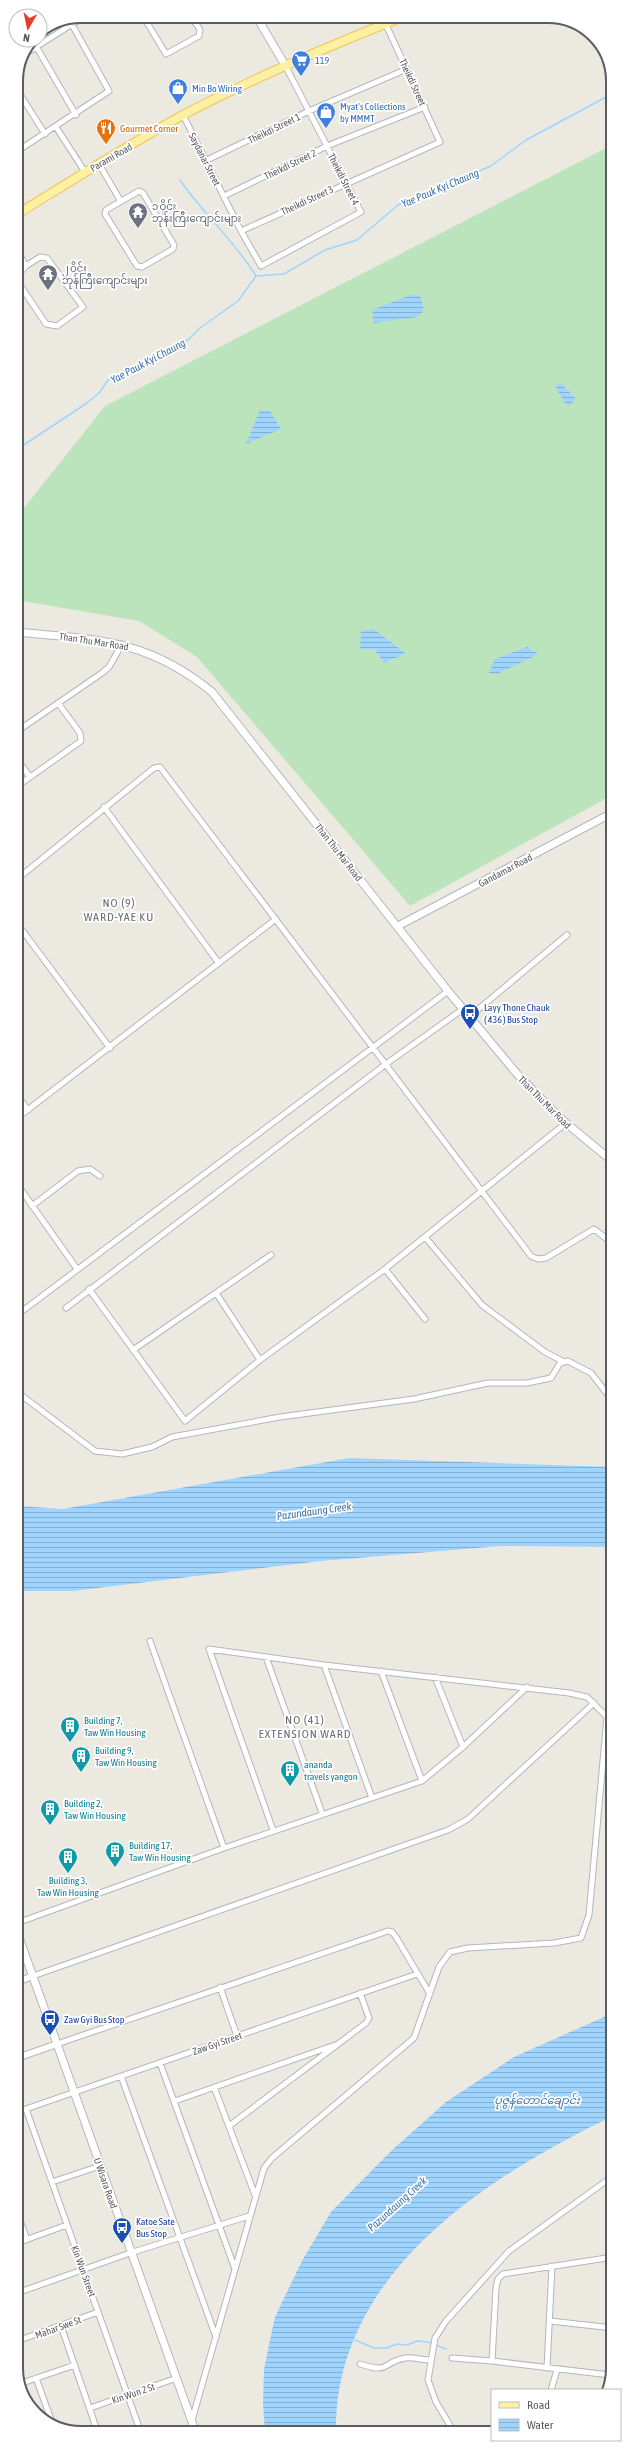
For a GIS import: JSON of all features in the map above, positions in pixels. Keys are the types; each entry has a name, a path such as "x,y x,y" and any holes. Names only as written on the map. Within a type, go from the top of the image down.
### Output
{"main road":[{"path":"260,23 285,65"},
{"name":"Parami Road","path":"23,211 85,172 183,116 285,65 376,23"},
{"name":"Than Thu Mar Road","path":"23,633 122,644 164,659 188,672 212,692 463,1010 518,1075 566,1123 606,1156"},
{"name":"Gandamar Road","path":"398,926 606,816"},
{"name":"U Wisara Road","path":"23,1949 75,2092 130,2253 194,2426"}],"street":[{"path":"147,23 166,54 199,36 200,30 195,23"},
{"name":"Theikdi Street","path":"384,23 440,141"},
{"path":"23,148 109,91 72,24"},
{"path":"48,38 67,25"},
{"path":"37,48 76,114"},
{"name":"Theikdi Street 4","path":"260,266 360,213 346,182 285,65"},
{"name":"Theikdi Street 1","path":"207,160 309,111 407,69"},
{"path":"23,99 45,134"},
{"name":"Theikdi Street 2","path":"224,196 327,146 425,107"},
{"name":"Saydanar Street","path":"183,116 207,160 241,232 260,266"},
{"path":"56,127 85,172"},
{"name":"Theikdi Street 3","path":"241,232 346,182 440,141"},
{"path":"99,164 120,200"},
{"path":"141,191 174,245 173,249 142,267 137,266 105,214 106,210 120,200 141,191"},
{"path":"23,270 40,257 47,258 83,307 57,326 46,324 23,289"},
{"path":"23,261 26,266"},
{"path":"23,727 109,667 122,644"},
{"path":"23,782 81,741 80,732 58,703"},
{"path":"23,874 104,807 154,768 160,767 374,1047 481,1191 535,1258 546,1258 594,1229 606,1238"},
{"path":"23,768 30,777"},
{"path":"104,807 218,962"},
{"path":"23,1113 110,1048 218,962 276,919"},
{"path":"23,931 110,1048"},
{"path":"469,1016 567,935"},
{"path":"23,1310 448,991"},
{"path":"66,1308 386,1064 463,1010"},
{"path":"23,1104 28,1110"},
{"path":"89,1289 185,1422 260,1360 385,1269 566,1123"},
{"path":"32,1206 78,1171 90,1169 100,1176"},
{"path":"23,1193 77,1269"},
{"path":"425,1237 482,1305 545,1352 564,1362"},
{"path":"133,1350 271,1255"},
{"path":"385,1269 425,1319"},
{"path":"216,1293 260,1360"},
{"path":"23,1397 95,1451 122,1454 152,1447 172,1437 280,1416 414,1399 488,1383 527,1383 551,1378 560,1363 568,1361 591,1373 606,1392"},
{"path":"150,1642 224,1848"},
{"path":"273,1830 209,1649 324,1665 569,1693 587,1697 606,1716"},
{"path":"266,1657 322,1813"},
{"path":"324,1665 372,1798"},
{"path":"381,1671 422,1780"},
{"path":"435,1677 463,1747"},
{"path":"23,1921 273,1830 422,1780 463,1747 527,1688"},
{"path":"23,1980 448,1830 468,1818 594,1703"},
{"path":"192,2420 255,2195 264,2168 272,2158 414,2038 439,1967 450,1952 468,1948 577,1940 580,1938 587,1924 590,1908 606,1728"},
{"path":"23,2055 55,2038 220,1987 388,1930 396,1937 430,1994"},
{"name":"Zaw Gyi Street","path":"23,2110 417,1974"},
{"path":"220,1987 237,2036"},
{"path":"229,2126 340,2044 368,2021 360,1993"},
{"path":"175,2101 340,2044"},
{"path":"160,2063 235,2270"},
{"path":"121,2076 178,2239 216,2337"},
{"path":"214,2087 255,2195"},
{"name":"Kin Wun Street","path":"26,2109 139,2426"},
{"path":"52,2182 100,2166"},
{"path":"450,2426 436,2402 428,2380 434,2341 446,2321 509,2251 606,2181"},
{"path":"23,2291 130,2253 178,2239 219,2224 249,2216"},
{"path":"23,2241 67,2225"},
{"path":"23,2229 27,2240"},
{"path":"492,2361 498,2279 503,2274 606,2258"},
{"path":"547,2368 552,2266"},
{"name":"Mahar Swe St","path":"23,2339 98,2312"},
{"path":"550,2321 606,2327"},
{"path":"61,2326 96,2426"},
{"path":"360,2364 378,2370 386,2368 406,2358 431,2360"},
{"path":"452,2358 492,2361 557,2370 606,2375"},
{"path":"25,2382 75,2365"},
{"path":"551,2389 557,2370"},
{"path":"36,2378 50,2417"},
{"name":"Kin Wun 2 St","path":"90,2408 177,2378"}],"green space":[{"path":"606,148 606,798 410,906 197,657 139,621 23,601 23,509 105,406","holes":["374,649 406,654 384,663"]}],"water":[{"path":"411,295 420,295 424,311 417,317 374,323 372,310"},
{"path":"561,383 576,399 569,406 564,402 555,386"},
{"path":"260,410 270,411 281,429 246,444"},
{"path":"374,629 406,654 384,663 374,649 360,649 361,631"},
{"path":"527,647 539,654 497,674 489,673 495,659"},
{"name":"Pazundaung Creek","path":"349,1458 606,1467 606,1547 501,1546 321,1561 73,1591 23,1591 23,1506 63,1509"},
{"name":"ပုဇွန်တောင်ချောင်း","path":"606,2016 606,2120 516,2169 469,2201 426,2238 389,2279 361,2325 342,2376 337,2426 265,2426 263,2404 264,2369 275,2317 302,2261 331,2212 390,2152 446,2102 514,2057"}],"waterway":[{"name":"Yae Pauk Kyi Chaung","path":"23,445 87,403 99,393 108,380 189,339 200,328 238,301 256,276 284,274 325,250 357,240 398,205 491,166 526,140 606,97"},
{"path":"180,180 248,263 256,276"},
{"path":"355,2340 374,2348 387,2348 397,2344 407,2345 417,2341 428,2342 446,2349"}],"place":[{"name":"119","path":"301,77"},
{"name":"Min Bo Wiring","path":"178,105"},
{"name":"Myat's Collections by MMMT","path":"326,129"},
{"name":"Gourmet Corner","path":"106,145"},
{"name":"၁ ဝိုင်း ဘုန်းကြီးကျောင်းများ","path":"138,229"},
{"name":"၂ ဝိုင်း ဘုန်ကြီးကျောင်းများ","path":"48,291"},
{"name":"Layy Thone Chauk ( 436 ) Bus Stop","path":"470,1030"},
{"name":"Building 7, Taw Win Housing","path":"70,1743"},
{"name":"Building 9, Taw Win Housing","path":"81,1773"},
{"name":"ananda travels yangon","path":"290,1787"},
{"name":"Building 2, Taw Win Housing","path":"50,1826"},
{"name":"Building 17, Taw Win Housing","path":"115,1868"},
{"name":"Building 3, Taw Win Housing","path":"68,1874"},
{"name":"Zaw Gyi Bus Stop","path":"50,2036"},
{"name":"Katoe Sate Bus Stop","path":"122,2244"}],"district":[{"name":"NO (9) WARD-YAE KU","path":"119,910"},
{"name":"NO (41) EXTENSION WARD","path":"305,1727"}]}
